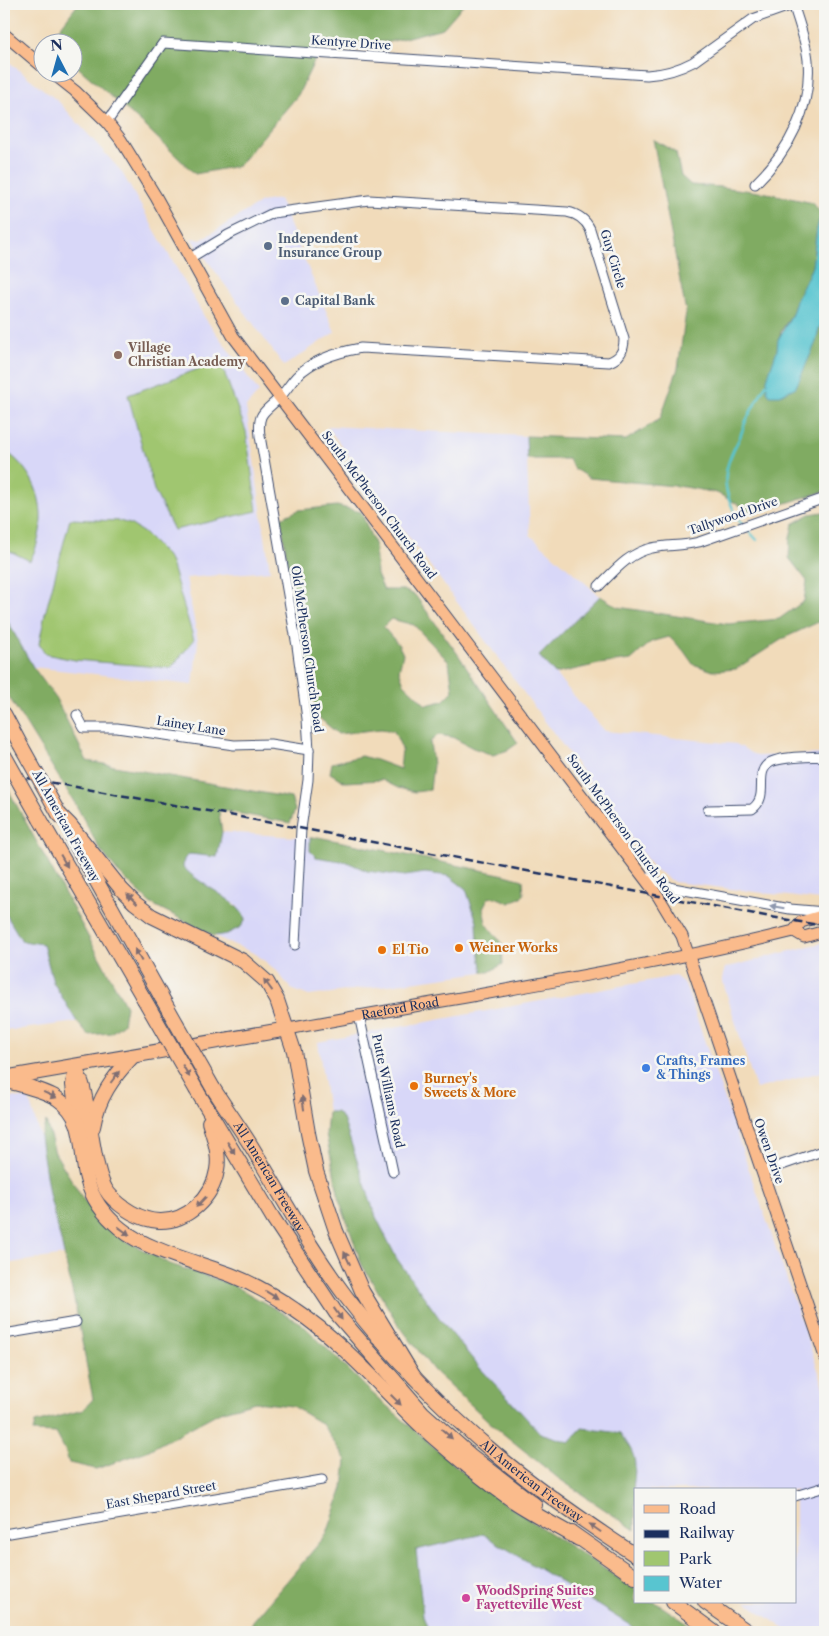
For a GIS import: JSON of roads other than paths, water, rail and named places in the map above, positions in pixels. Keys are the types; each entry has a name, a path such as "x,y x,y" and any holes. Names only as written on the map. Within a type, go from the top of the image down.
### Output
{"highway":[{"name":"All American Freeway","path":"4,714 213,1088 251,1146 325,1268 375,1333 414,1377 458,1421 497,1455 634,1554"},
{"name":"All American Freeway","path":"4,754 144,999 273,1218 336,1313 378,1364 423,1413 470,1455 579,1539 634,1576"},
{"path":"65,822 135,903 152,916 243,961 267,982 277,1000 288,1029 294,1051 314,1162 336,1231 362,1291 414,1377"},
{"name":"Raeford Road","path":"4,1079 288,1029"},
{"path":"92,1135 96,1114 104,1093 113,1079 133,1056"},
{"path":"75,1067 82,1084 100,1174 107,1192 119,1205 132,1212 158,1221 170,1220 188,1213 199,1205 214,1182 218,1163 215,1139 198,1091"},
{"path":"75,1067 73,1085 87,1179 100,1208 112,1221 138,1241 258,1286 297,1311 348,1353 430,1434 458,1458 513,1501 579,1539"},
{"path":"4,1079 49,1093 60,1100 79,1125"},
{"path":"676,1604 714,1632"},
{"path":"708,1604 748,1632"}],"main road":[{"path":"4,34 32,58"},
{"name":"South McPherson Church Road","path":"64,82 106,122 134,161 234,336 644,876 682,936 687,955"},
{"name":"Raeford Road","path":"288,1029 687,955 794,931 801,922 825,913"},
{"name":"Raeford Road","path":"794,931 804,937 825,932"},
{"name":"Owen Drive","path":"687,955 825,1357"}],"street":[{"name":"Kentyre Drive","path":"106,122 163,43 659,74 682,67 703,55 742,25 753,19 794,4"},
{"path":"756,184 789,142 800,116 807,90 808,60 794,4"},
{"name":"Guy Circle","path":"190,258 228,235 273,213 369,200 567,212 578,215 587,223 624,339 623,351 614,360 609,362 361,348 339,352 316,363 298,375 280,397"},
{"name":"Old McPherson Church Road","path":"280,397 262,414 258,425 297,646 307,719 308,780 301,829 295,945"},
{"name":"Tallywood Drive","path":"599,586 623,562 639,552 699,542 825,498"},
{"name":"Lainey Lane","path":"77,715 84,728 117,728 234,745 270,744 309,750"},
{"path":"708,810 752,809 760,801 762,795 762,772 770,763 778,760 825,756"},
{"path":"644,876 673,888 790,909 825,913"},
{"name":"Putte Williams Road","path":"359,1015 393,1172"},
{"path":"762,1172 825,1150"},
{"path":"4,1334 76,1322"},
{"name":"East Shepard Street","path":"4,1534 322,1480"},
{"path":"796,1496 825,1486"}],"water":[{"path":"825,207 825,318 819,328 816,342 796,387 780,395 770,395 767,391 767,379 777,350 778,340 792,314 812,267 817,229"}],"waterway":[{"path":"742,524 728,495 726,471 748,416 766,384 768,385"},
{"path":"746,528 757,540"}],"railway":[{"path":"4,774 825,926"}],"place":[{"name":"Independent Insurance Group","path":"268,246"},
{"name":"Capital Bank","path":"285,301"},
{"name":"Village Christian Academy","path":"118,355"},
{"name":"Weiner Works","path":"459,948"},
{"name":"El Tio","path":"382,950"},
{"name":"Crafts, Frames & Things","path":"646,1068"},
{"name":"Burney's Sweets & More","path":"414,1086"},
{"name":"WoodSpring Suites Fayetteville West","path":"466,1598"}]}
